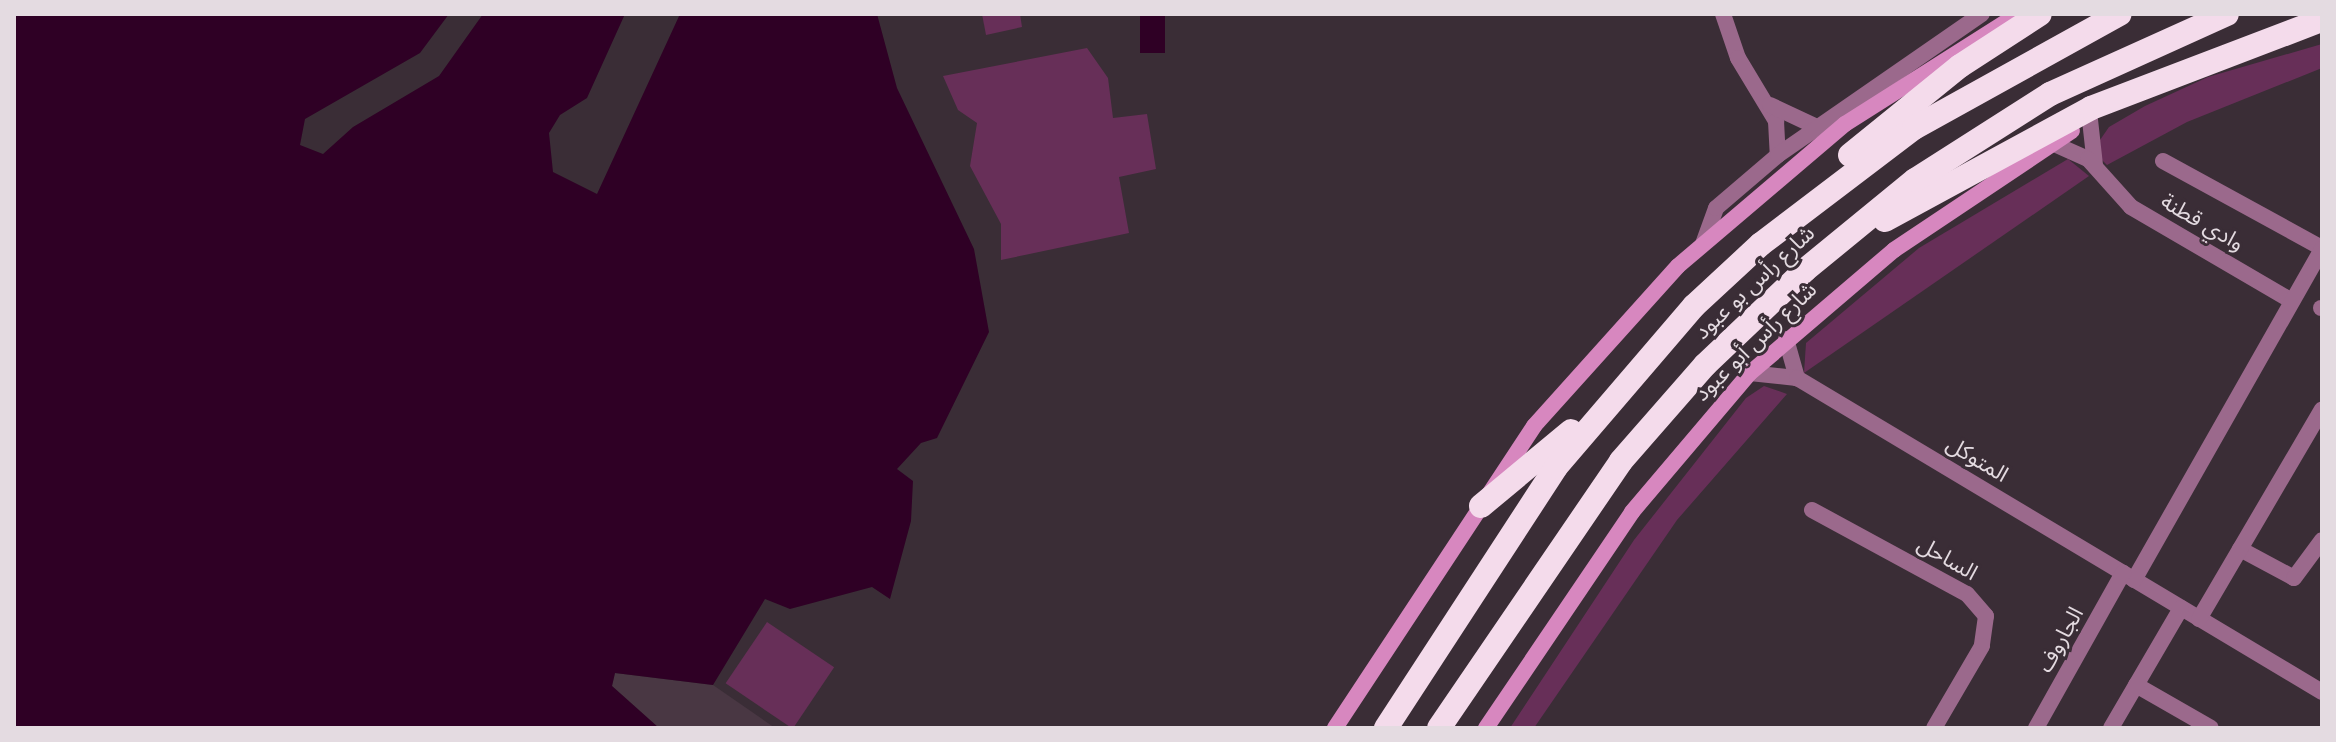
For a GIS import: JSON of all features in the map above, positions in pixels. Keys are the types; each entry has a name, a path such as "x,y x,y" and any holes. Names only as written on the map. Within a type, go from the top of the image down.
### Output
{"highway":[{"path":"1761,244 1902,112 2040,14"},
{"name":"شارع رأس بو عبود","path":"1386,728 1511,530 1606,402 1761,244 1914,128 2120,14"},
{"name":"شارع رأس بو عبود","path":"1439,728 1621,461 1705,365 1805,270 1915,180 2050,94 2227,14"},
{"path":"1805,270 2033,138 2150,83 2322,20"},
{"path":"1481,506 1606,402"}],"street":[{"path":"1723,14 1738,58 1769,104 1778,155"},
{"path":"1703,244 1716,208 1778,155 1815,126 1982,14"},
{"path":"1335,728 1534,426 1703,244 1845,124 2018,14"},
{"name":"شارع رأس أبو عبود","path":"1486,728 1632,512 1750,373 1786,339 1894,250 2052,143 2150,83"},
{"path":"1769,104 1815,126"},
{"path":"2090,120 2099,174"},
{"name":"وادي قطنة","path":"2052,143 2077,151 2131,207 2292,301"},
{"path":"2129,577 2322,248 2163,161"},
{"path":"1786,339 1797,378"},
{"name":"المتوكل","path":"1750,373 1797,378 2322,692"},
{"path":"2199,619 2322,409"},
{"name":"الساحل","path":"1812,510 1967,594 1986,616 1982,646 1934,728"},
{"path":"2240,549 2294,578 2322,540"},
{"name":"الجاروف","path":"2036,728 2129,577"},
{"path":"2111,728 2181,608"},
{"path":"2136,685 2200,725"}],"shaded area":[{"path":"14,14 449,14 420,53 305,119 300,145 323,154 353,127 439,76 483,14 625,14 587,98 560,115 549,133 553,172 597,194 680,14 877,14 897,88 974,249 989,332 937,438 921,443 897,469 913,481 911,521 890,599 872,587 790,609 765,599 713,685 615,673 612,686 659,728 14,728"},
{"path":"982,14 1020,14 1022,27 986,35"},
{"path":"1140,14 1165,14 1165,53 1140,53"},
{"path":"2322,44 2322,68 2187,122 2107,165 2101,159 2100,140 2109,127 2145,106 2208,77"},
{"path":"1087,48 1108,78 1113,118 1147,114 1156,169 1119,177 1129,233 1001,260 1001,224 970,166 977,123 958,110 943,76"},
{"path":"2068,159 2089,176 1804,373 1806,343 1919,248"},
{"path":"1764,386 1787,394 1677,520 1534,728 1510,728 1634,540 1746,398"},
{"path":"767,622 834,667 793,728 726,683"},
{"path":"615,673 713,685 775,728 659,728 612,686"}]}
